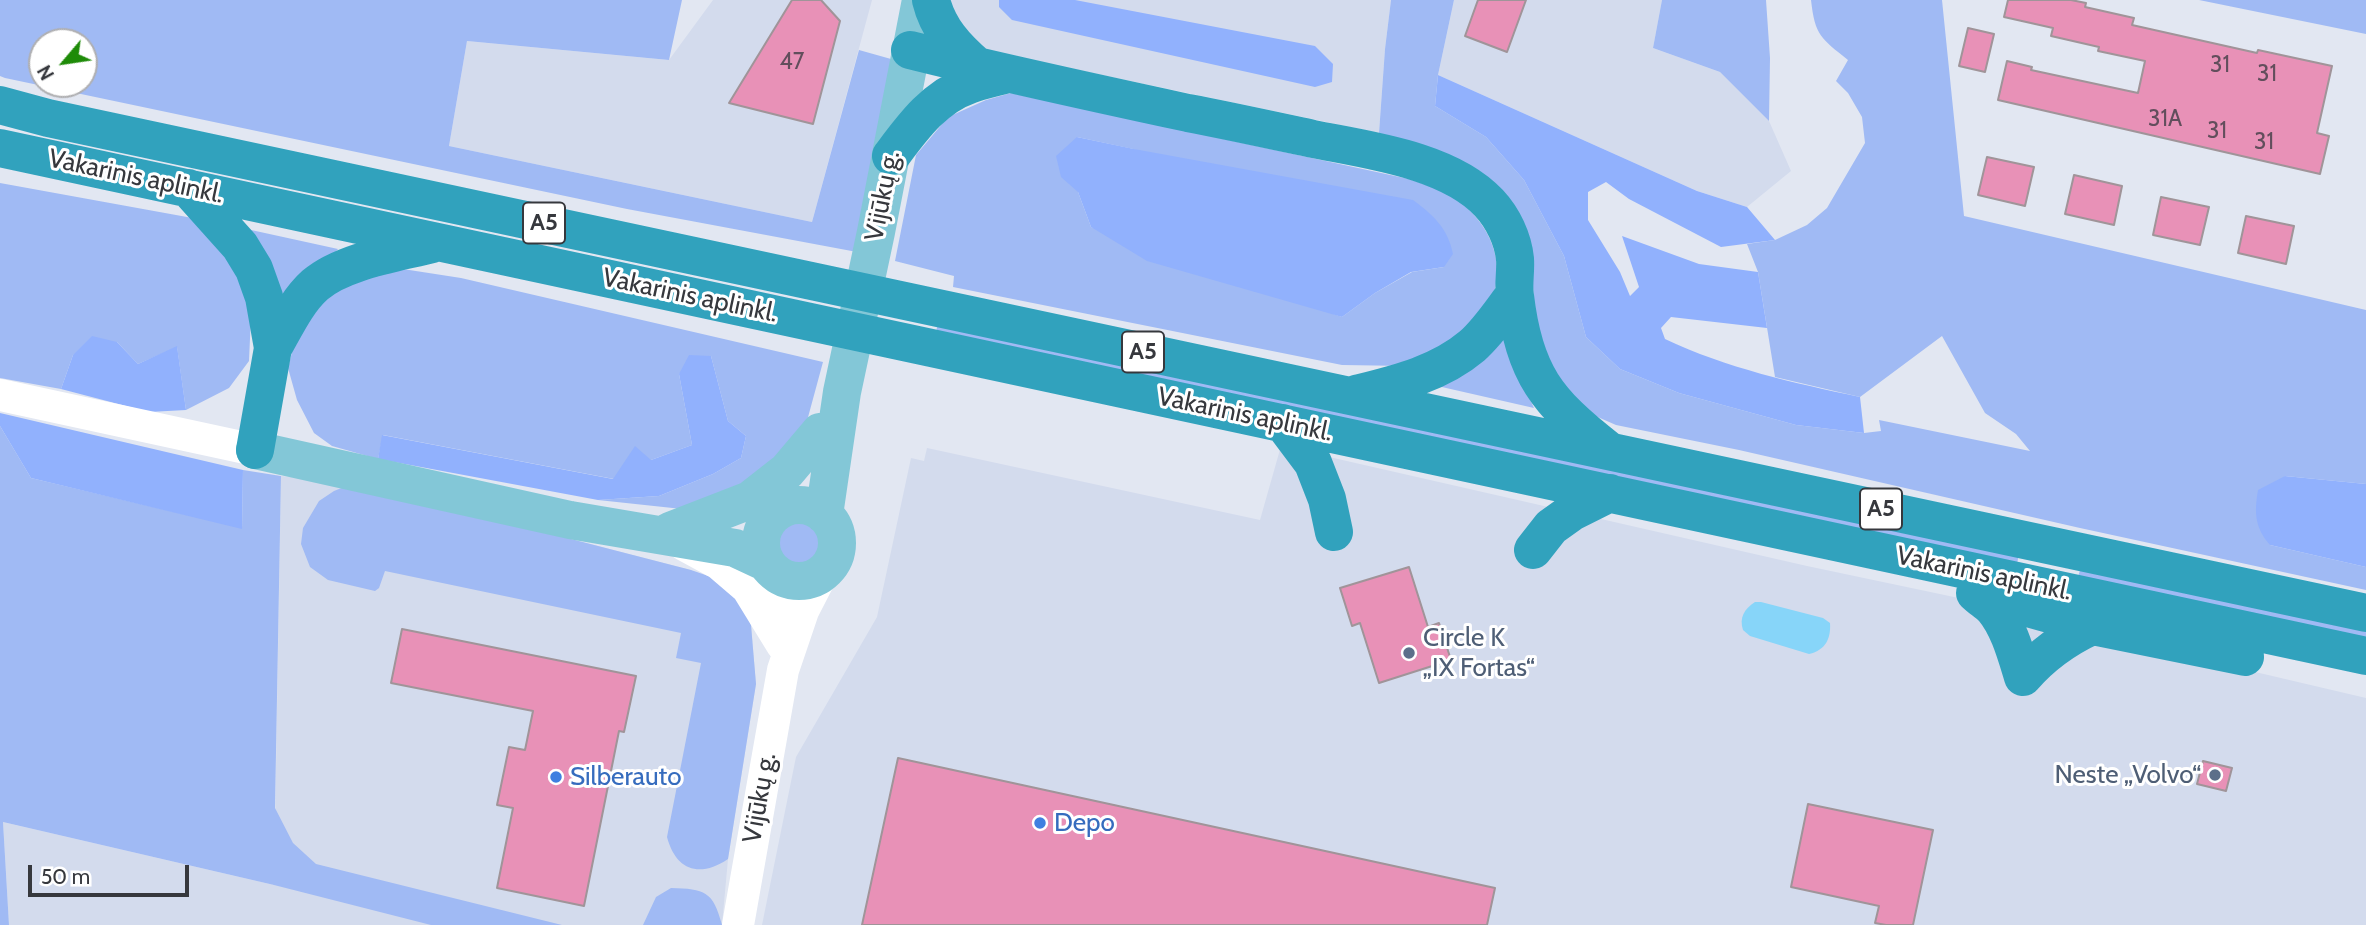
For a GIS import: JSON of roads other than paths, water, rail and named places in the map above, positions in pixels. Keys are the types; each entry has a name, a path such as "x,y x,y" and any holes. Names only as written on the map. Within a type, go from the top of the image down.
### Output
{"highway":[{"path":"931,0 942,29 955,47 992,71"},
{"path":"910,50 992,71 1370,150 1443,172 1470,186 1489,202 1502,219 1510,239 1515,259 1514,295 1525,350 1534,372 1560,410 1611,452"},
{"path":"891,156 916,123 940,101 992,71"},
{"name":"Vakarinis aplinkl.","path":"0,105 2366,613"},
{"name":"Vakarinis aplinkl.","path":"0,148 2366,656"},
{"path":"188,188 240,246 254,269 264,297 273,348 256,450"},
{"path":"273,348 296,309 315,285 341,270 438,242"},
{"path":"1350,396 1400,383 1454,359 1487,330 1514,295"},
{"path":"1283,423 1313,463 1327,499 1334,532"},
{"path":"1533,550 1551,527 1572,512 1610,493"},
{"path":"1882,552 1975,593 2092,626 2366,681"},
{"path":"1975,593 1993,608 2015,650 2023,677 2041,657 2068,637 2092,626"}],"main road":[{"name":"Vijūkų g.","path":"824,515 842,392 920,0"},
{"name":"Vijūkų g.","path":"775,514 803,480 821,432 842,392"},
{"path":"664,534 750,500 787,471 821,432"},
{"path":"256,450 570,520 735,548 769,567 784,579 810,580 822,574 831,564 836,552 836,538 832,526 824,515 803,506 791,506 738,526 664,534"},
{"path":"769,567 762,551 761,539 764,527 775,514"}],"street":[{"path":"0,395 256,450"},
{"path":"664,534 719,564 747,588 783,657"},
{"name":"Vijūkų g.","path":"769,567 783,657"},
{"name":"Vijūkų g.","path":"738,925 783,657 822,574"}],"place":[{"name":"Circle K „IX Fortas“","path":"1409,653"},
{"name":"Neste „Volvo“","path":"2215,775"},
{"name":"Silberauto","path":"556,777"},
{"name":"Depo","path":"1040,823"}]}
